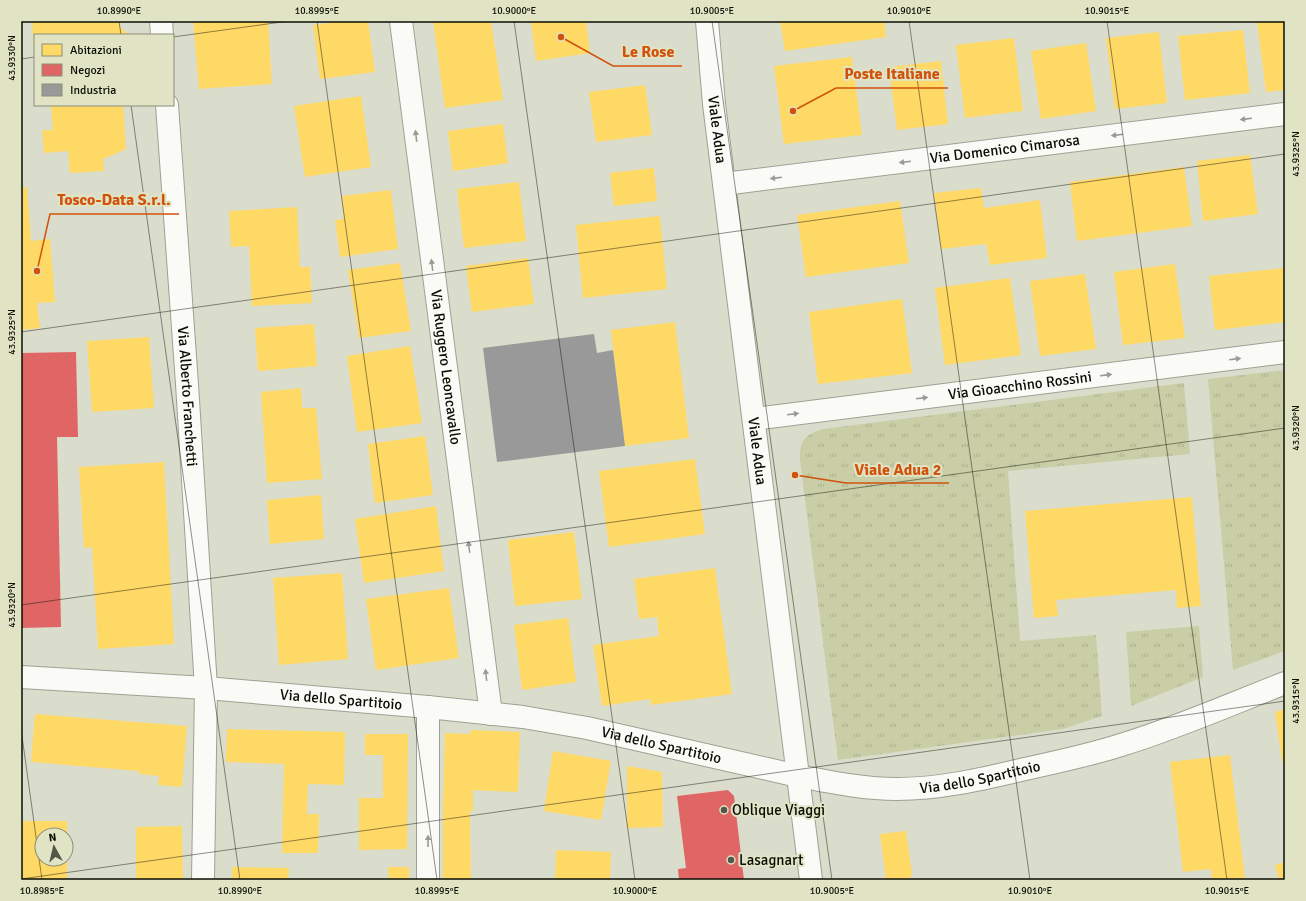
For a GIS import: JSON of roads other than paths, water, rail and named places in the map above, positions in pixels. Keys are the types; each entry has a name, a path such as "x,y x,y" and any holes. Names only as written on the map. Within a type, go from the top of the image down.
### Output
{"street":[{"path":"160,21 162,34"},
{"name":"Via Ruggero Leoncavallo","path":"400,21 491,714"},
{"name":"Viale Adua","path":"707,21 714,104 811,880"},
{"name":"Via Alberto Franchetti","path":"167,106 187,384 206,688 203,880"},
{"name":"Via Domenico Cimarosa","path":"724,184 1285,114"},
{"name":"Via Gioacchino Rossini","path":"754,419 1285,352"},
{"name":"Via dello Spartitoio","path":"21,677 206,688 428,707 550,721 798,776 870,787 896,789 923,788 969,782 1061,761 1121,745 1165,730 1285,683"},
{"path":"428,707 428,880"}],"place":[{"name":"Le Rose","path":"561,37"},
{"name":"Poste Italiane","path":"793,111"},
{"name":"Tosco-Data S.r.l.","path":"37,271"},
{"name":"Viale Adua 2","path":"795,475"},
{"name":"Oblique Viaggi","path":"724,810"},
{"name":"Lasagnart","path":"731,860"}]}
